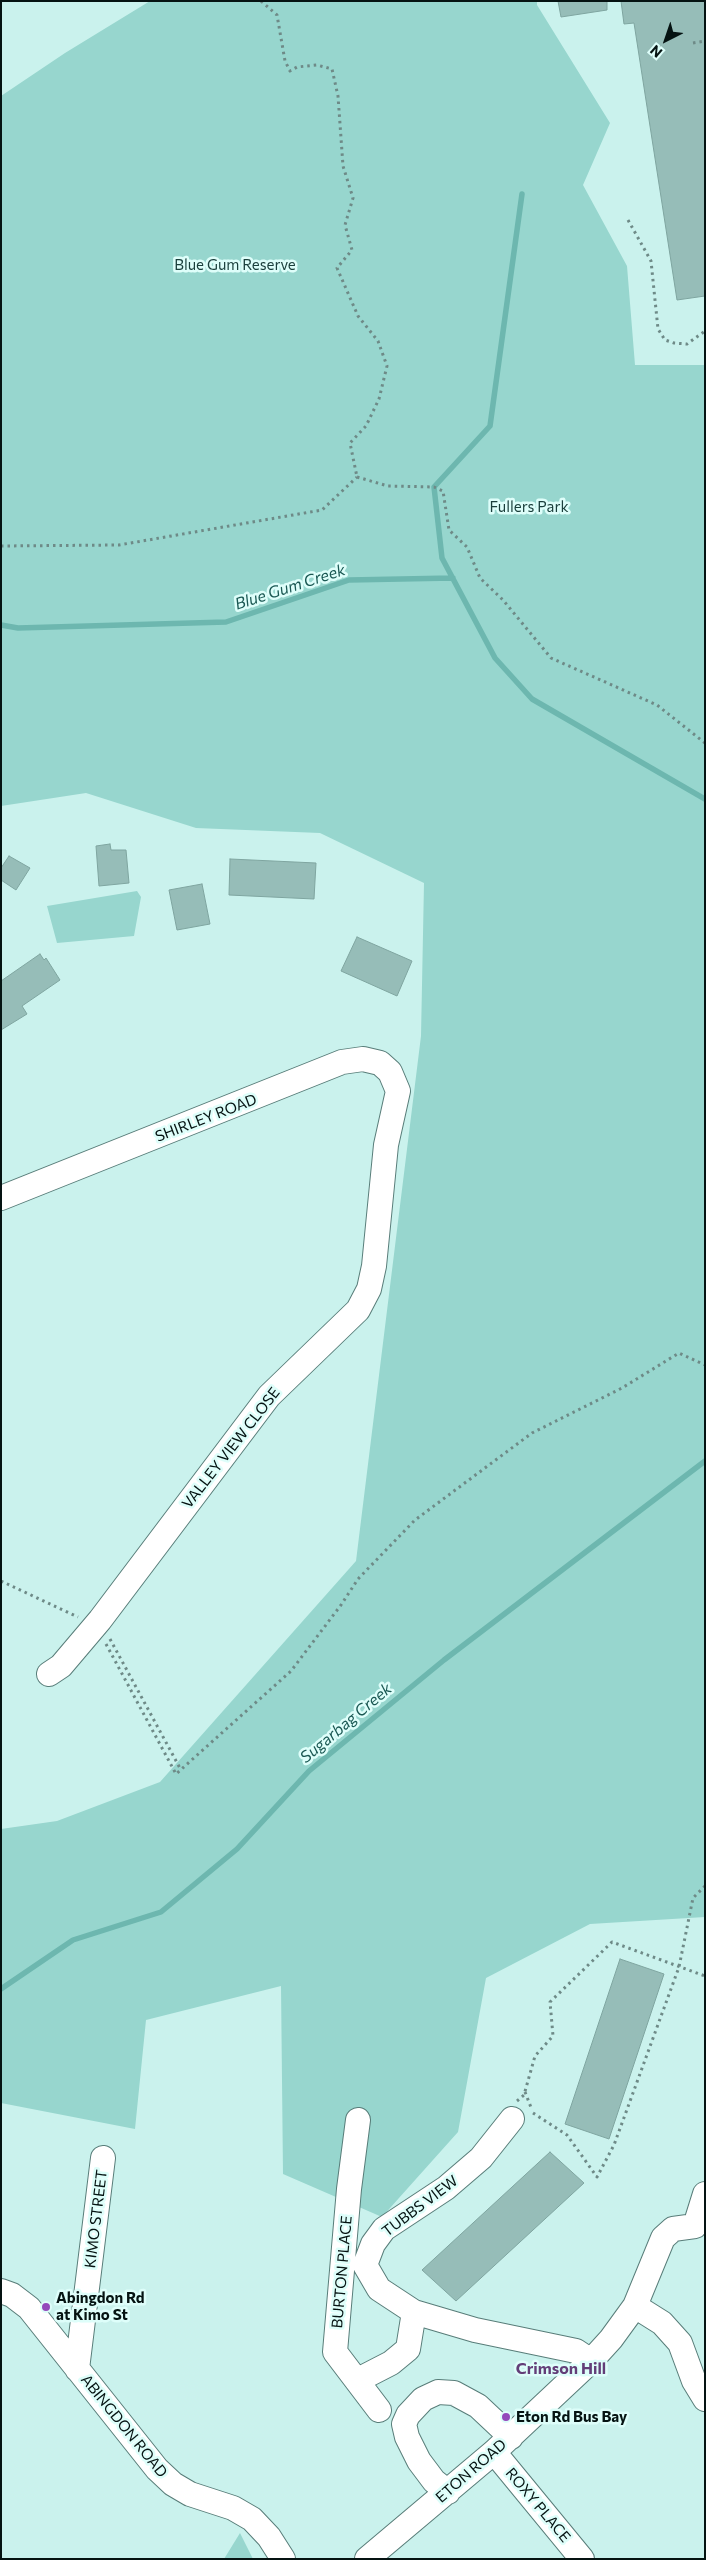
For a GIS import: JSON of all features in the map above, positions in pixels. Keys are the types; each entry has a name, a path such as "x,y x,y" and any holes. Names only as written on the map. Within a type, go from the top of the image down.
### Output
{"street":[{"name":"SHIRLEY ROAD","path":"1,1198 342,1062 364,1059 380,1063 390,1072 398,1091"},
{"name":"VALLEY VIEW CLOSE","path":"48,1674 61,1666 97,1623 269,1396 358,1310 369,1289 374,1266 386,1145 398,1091"},
{"name":"TUBBS VIEW","path":"522,2116 481,2158 446,2188 384,2229 373,2244 365,2265 379,2289 414,2312 475,2330 576,2351 590,2361"},
{"name":"BURTON PLACE","path":"358,2120 349,2189 335,2352 379,2410"},
{"name":"KIMO STREET","path":"78,2369 103,2158"},
{"name":"ETON ROAD","path":"367,2559 448,2492 502,2444 611,2339 635,2306 663,2238 672,2229 700,2227 705,2194"},
{"name":"ABINGDON ROAD","path":"1,2291 12,2295 29,2308 157,2469 173,2484 190,2494 233,2508 252,2519 268,2537 283,2559"},
{"path":"635,2306 662,2323 680,2343 694,2381 705,2399"},
{"path":"358,2380 391,2363 408,2349 414,2312"},
{"path":"448,2492 434,2481 419,2461 406,2437 404,2424 408,2415 423,2399 438,2392 454,2392 478,2406 502,2444"},
{"name":"ROXY PLACE","path":"502,2444 582,2559"}],"path":[{"path":"261,1 277,15 285,62 290,71 298,67 317,65 332,69 338,96 344,166 353,198 345,225 352,250 337,268 358,316 378,341 387,366 379,399 366,426 350,443 357,477"},
{"path":"694,43 705,41"},
{"path":"628,220 651,261 658,329 665,340 687,344 705,331"},
{"path":"1,546 119,545 322,510 357,477"},
{"path":"357,477 388,486 434,487 443,491 449,530 467,546 480,578 503,600 551,658 657,705 705,743"},
{"path":"97,1623 176,1774 291,1671 341,1605 358,1578 415,1520 532,1433 622,1388 679,1353 705,1365"},
{"path":"1,1581 97,1623 181,1770"},
{"path":"705,1886 693,1898 688,1932 679,1967 614,2145 597,2176 566,2135 522,2116 516,2102 524,2095 535,2056 554,2036 550,2002 612,1942 679,1967 705,1976"}],"green space":[{"path":"150,1 537,1 537,5 610,123 583,185 627,266 635,365 705,365 705,1917 590,1924 486,1978 458,2132 382,2217 283,2174 281,1986 146,2020 135,2129 1,2103 1,1829 57,1821 160,1782 356,1561 421,1036 424,883 320,833 196,828 86,793 1,806 1,96 65,53"},
{"path":"137,891 141,897 134,936 57,943 47,906"},
{"path":"240,2533 253,2559 224,2559"}],"building":[{"path":"558,1 607,1 607,10 561,17"},
{"path":"621,1 705,1 705,296 677,300 634,23 624,24"},
{"path":"110,844 111,850 126,850 129,883 99,886 96,846"},
{"path":"9,856 30,868 16,890 1,880 1,868"},
{"path":"230,859 316,863 314,899 229,895"},
{"path":"202,884 210,924 177,930 169,890"},
{"path":"357,937 412,961 397,996 341,971"},
{"path":"40,954 44,960 46,958 60,980 22,1006 27,1014 1,1030 1,981"},
{"path":"620,1959 664,1974 609,2139 565,2124"},
{"path":"550,2152 584,2183 456,2301 422,2270"}],"waterway":[{"path":"522,194 490,426 434,487 442,558 495,658 532,699 705,799"},
{"name":"Blue Gum Creek","path":"1,625 18,628 226,622 349,580 453,578"},
{"name":"Sugarbag Creek","path":"1,1989 73,1940 161,1912 237,1849 309,1771 444,1660 705,1461"}],"place":[{"name":"Abingdon Rd at Kimo St","path":"46,2307"},
{"name":"Eton Rd Bus Bay","path":"506,2417"}],"district":[{"name":"Crimson Hill","path":"561,2369"}],"park label":[{"name":"Blue Gum Reserve","path":"235,265"},
{"name":"Fullers Park","path":"529,507"}]}
